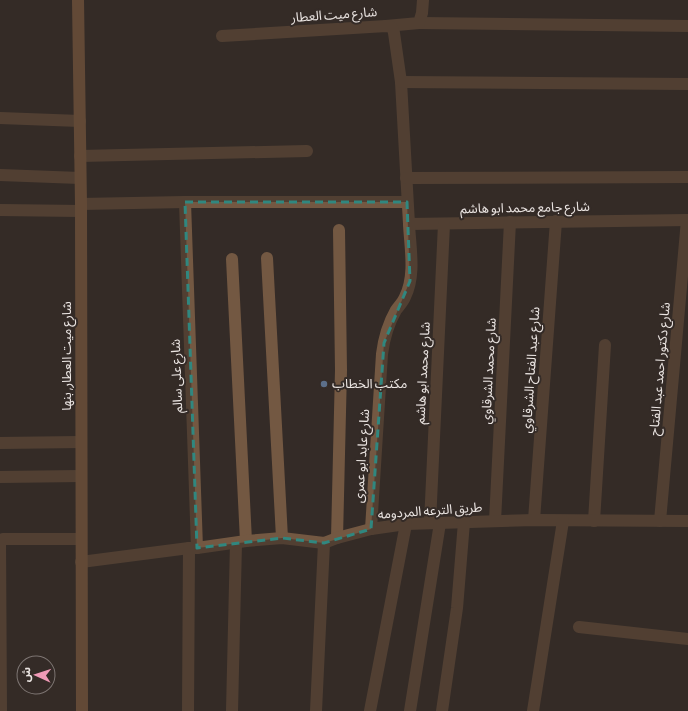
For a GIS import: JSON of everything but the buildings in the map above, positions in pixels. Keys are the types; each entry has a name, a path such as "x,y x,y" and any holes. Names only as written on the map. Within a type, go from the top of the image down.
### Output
{"main road":[{"name":"شارع ميت العطار, بنها","path":"78,0 81,207 82,711"}],"street":[{"path":"419,22 423,0"},
{"path":"386,26 419,22 688,26"},
{"name":"شارع ميت العطار","path":"222,36 389,26 393,30 401,82 406,178"},
{"path":"401,82 688,84"},
{"path":"0,118 80,121"},
{"path":"80,156 307,151"},
{"path":"0,175 80,178"},
{"path":"409,224 406,178 688,177"},
{"path":"0,210 185,202 408,202"},
{"name":"شارع على سالم","path":"185,202 193,548 188,711"},
{"name":"شارع جامع محمد ابو هاشم","path":"409,224 688,220"},
{"name":"شارع دكتور احمد عبد الفتاح","path":"660,521 688,220"},
{"name":"شارع عبد الفتاح الشرقاوي","path":"534,520 556,221"},
{"name":"شارع محمد الشرقاوي","path":"495,521 510,222"},
{"name":"شارع عابد ابو عمرى","path":"372,529 384,343 391,320 405,298 410,281 411,262 409,224"},
{"name":"شارع محمد ابو هاشم","path":"410,711 435,523 444,224"},
{"path":"337,538 341,370 339,230"},
{"path":"267,258 282,538"},
{"path":"232,259 241,542 232,711"},
{"path":"594,521 605,345"},
{"path":"0,443 81,442"},
{"path":"0,477 81,476"},
{"name":"طريق الترعه المردومه","path":"81,562 282,538 324,543 372,529 406,524 534,520 688,521"},
{"path":"533,711 563,521"},
{"path":"442,711 457,608 464,522"},
{"path":"370,711 406,524"},
{"path":"1,711 0,542 1,540 81,539"},
{"path":"316,711 324,543"},
{"path":"579,627 688,639"}],"highlighted area":[{"path":"185,202 407,202 410,281 384,343 371,529 324,543 282,538 197,548"}],"place":[{"name":"مكتب الخطاب","path":"324,384"}]}
